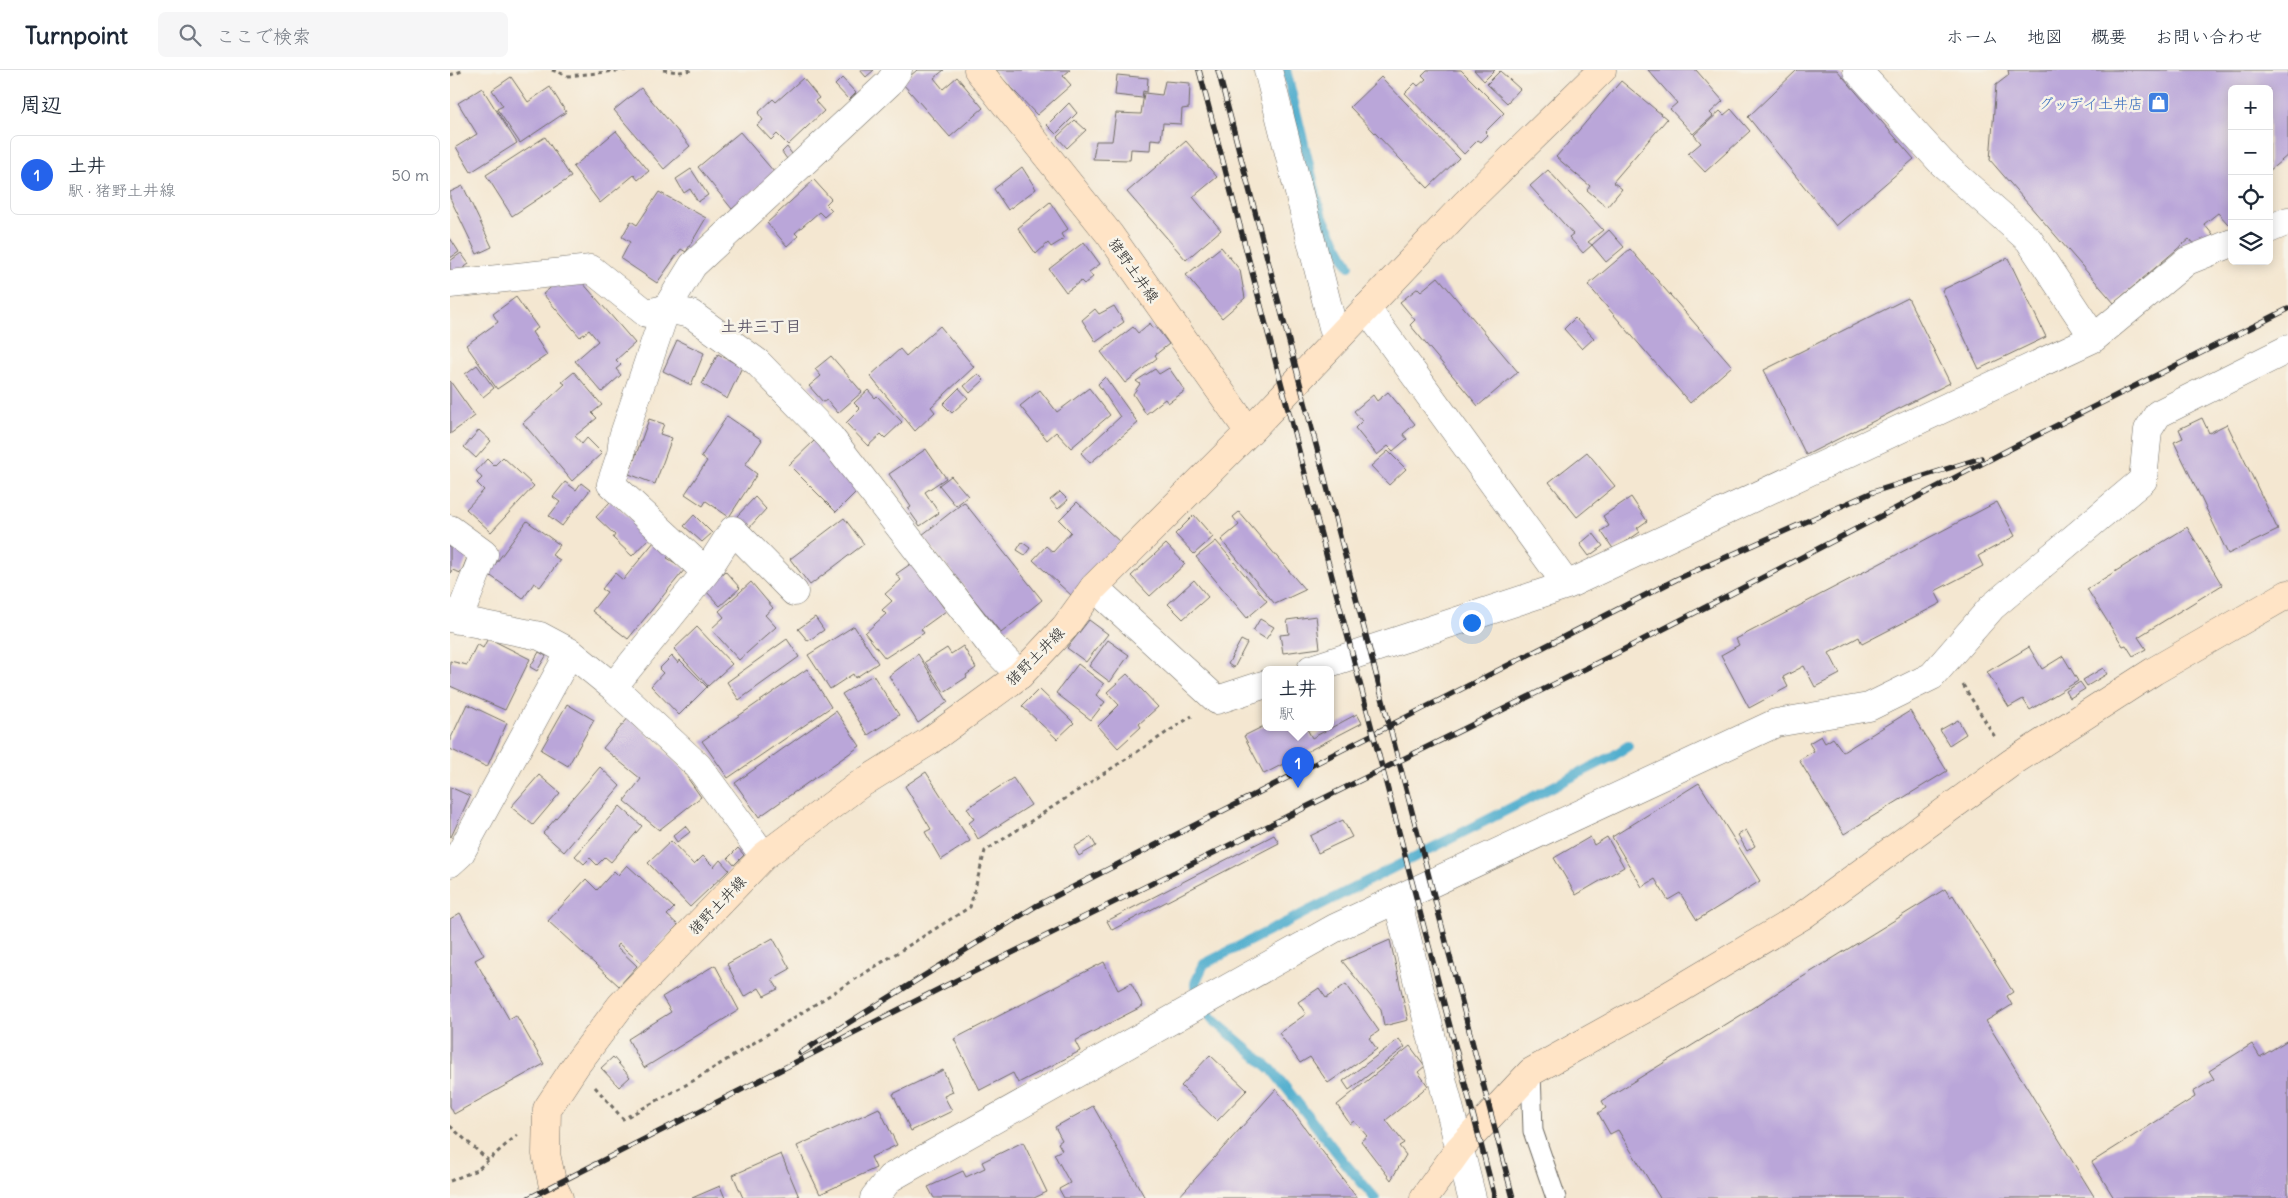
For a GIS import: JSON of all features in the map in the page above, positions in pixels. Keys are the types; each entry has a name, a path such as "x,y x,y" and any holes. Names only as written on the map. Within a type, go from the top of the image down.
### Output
{"street":[{"path":"706,572 611,484 622,454 622,437 666,309 693,265 889,83 898,70"},
{"name":"猪野土井線","path":"547,1109 576,1065 621,1005 764,856 859,786 928,742 1020,675 1065,627 1094,588 1249,432 1110,236 978,70"},
{"path":"1268,70 1336,339"},
{"path":"1249,432 1466,203 1602,70"},
{"path":"1857,70 1942,163 2029,240 2094,338"},
{"path":"2273,227 2288,221"},
{"path":"1320,666 1567,585 2094,338 2187,261 2228,245"},
{"path":"450,284 591,269 646,313 666,309 690,314 757,362 830,437 991,645 1020,675"},
{"path":"1366,308 1567,585"},
{"path":"874,1198 890,1178 1335,928 1776,723 1869,707 1932,676 1992,607 2143,480 2148,430 2158,414 2288,349"},
{"path":"450,529 484,554 454,619 540,636 570,652 613,687 698,766 764,856"},
{"path":"613,687 706,572 733,530 794,592"},
{"path":"1094,588 1217,700 1262,685"},
{"path":"1424,1198 1459,1149 1531,1072 1668,996 1802,916 2011,763 2154,671 2288,594"},
{"path":"450,864 460,854 570,652"},
{"path":"1398,899 1472,1198"},
{"path":"547,1109 546,1154 553,1186 559,1198"}],"lane":[{"path":"1531,1072 1533,1131 1556,1198"}],"path":[{"path":"450,75 465,70"},
{"path":"552,70 568,76 626,70"},
{"path":"663,70 680,72 692,70"},
{"path":"1947,659 2011,763"},
{"path":"576,1065 623,1120 693,1081 970,907 985,851 1217,700"},
{"path":"450,1182 477,1170 547,1109"},
{"path":"450,1126 488,1160"}],"building":[{"path":"860,70 874,70 866,77"},
{"path":"917,70 944,70 934,78 943,89 957,77 983,108 950,137 902,83"},
{"path":"994,70 1070,70 1063,76 1071,85 1037,115"},
{"path":"1427,70 1461,70 1504,113 1485,132 1488,135 1481,142 1478,140 1464,154 1405,93 1415,83 1418,86 1426,79 1422,75"},
{"path":"1474,70 1495,70 1484,81"},
{"path":"1648,70 1696,70 1723,101 1710,113 1713,116 1693,134 1670,109 1677,103"},
{"path":"1797,70 1837,70 1914,159 1836,226 1748,117"},
{"path":"2008,70 2288,70 2288,155 2273,168 2273,85 2228,85 2228,224 2218,213 2204,224 2213,235 2197,248 2189,239 2114,303 1990,160 1996,85 2009,75"},
{"path":"1500,71 1520,89 1507,103 1487,84"},
{"path":"1117,75 1148,78 1147,92 1143,91 1142,98 1115,95"},
{"path":"511,77 528,102 550,87 566,112 520,143 497,109 503,106 492,90"},
{"path":"1381,77 1459,158 1428,188 1350,107"},
{"path":"803,78 819,98 815,101 824,111 788,145 777,134 771,140 757,125 763,120 758,113 773,99 776,102"},
{"path":"842,78 856,93 849,100 835,85"},
{"path":"1165,81 1190,83 1189,108 1182,109 1181,124 1163,123 1161,140 1151,139 1150,150 1131,149 1130,160 1093,159 1096,141 1112,141 1116,113 1141,114 1144,93 1162,95"},
{"path":"1621,81 1667,119 1613,182 1622,189 1607,207 1587,190 1590,186 1556,157"},
{"path":"482,88 517,143 471,172 456,147 477,134 458,103"},
{"path":"641,88 690,146 664,169 614,110"},
{"path":"1069,103 1077,113 1056,134 1047,125"},
{"path":"1731,109 1750,131 1705,172 1688,154 1701,143 1694,135 1720,111 1724,115"},
{"path":"1075,120 1086,130 1067,148 1057,137"},
{"path":"616,131 649,171 638,180 634,175 600,203 573,167"},
{"path":"740,132 775,173 732,209 698,167"},
{"path":"545,137 571,177 512,216 486,175"},
{"path":"1186,141 1217,177 1193,197 1221,230 1186,260 1127,192"},
{"path":"787,147 792,154 787,159 782,152"},
{"path":"1022,167 1036,189 1008,210 994,189"},
{"path":"691,169 708,195 698,202 690,189 684,193 676,179"},
{"path":"1548,170 1603,230 1588,242 1592,245 1583,253 1569,237 1573,234 1530,186"},
{"path":"814,180 831,199 826,204 832,210 824,217 819,212 795,233 798,236 787,246 767,223"},
{"path":"463,186 492,247 477,254 450,198 450,192"},
{"path":"659,192 706,218 686,252 681,249 657,283 621,259 630,242 622,237 631,221 637,225"},
{"path":"1050,202 1068,229 1061,234 1064,239 1051,247 1048,243 1036,254 1018,228"},
{"path":"1609,230 1624,247 1606,262 1592,245"},
{"path":"450,238 459,252 450,258"},
{"path":"1084,242 1100,264 1089,272 1093,277 1084,284 1081,281 1066,292 1049,269"},
{"path":"1221,247 1240,270 1245,298 1222,318 1186,275"},
{"path":"1630,249 1732,366 1690,403 1588,285"},
{"path":"461,253 469,264 450,277 450,261"},
{"path":"2008,258 2046,337 1979,369 1942,290"},
{"path":"1438,277 1518,372 1478,406 1410,325 1415,320 1400,302 1418,288 1421,291"},
{"path":"561,279 582,282 635,343 616,360 621,365 616,369 621,375 602,392 575,361 598,341 589,330 580,337 543,294"},
{"path":"516,297 538,328 532,332 547,355 497,389 466,345 498,322 493,314"},
{"path":"1908,298 1950,383 1806,455 1764,370"},
{"path":"1114,306 1124,322 1096,342 1082,320 1095,309 1099,314"},
{"path":"1575,318 1594,338 1582,349 1564,329"},
{"path":"1150,323 1153,328 1156,327 1169,344 1155,355 1157,358 1125,383 1101,352 1133,327 1138,333"},
{"path":"940,326 974,367 931,407 935,412 915,431 870,376 900,349 906,356"},
{"path":"677,340 704,353 691,385 663,371"},
{"path":"718,354 742,367 727,399 702,384"},
{"path":"831,356 862,392 838,413 827,400 823,402 809,386 821,376 815,369"},
{"path":"477,365 494,388 483,397 465,374"},
{"path":"1169,368 1185,391 1168,403 1165,399 1146,414 1133,394 1140,384 1136,381 1155,369 1159,374"},
{"path":"574,372 602,405 592,413 597,418 575,436 582,444 587,438 602,453 572,481 523,423 565,384 562,382"},
{"path":"978,374 984,380 970,393 964,386"},
{"path":"1105,377 1138,423 1090,463 1081,453 1120,417 1098,384"},
{"path":"450,381 475,416 450,434"},
{"path":"959,388 968,398 952,413 943,404"},
{"path":"1089,388 1110,415 1071,448 1056,432 1047,440 1020,406 1040,390 1057,412"},
{"path":"868,390 875,398 877,396 902,422 885,438 881,434 868,446 846,423 860,409 854,403"},
{"path":"1388,392 1415,424 1403,434 1407,439 1393,451 1388,446 1377,455 1355,428 1362,421 1354,411 1373,395 1377,401"},
{"path":"727,416 762,440 745,465 757,474 729,517 706,501 703,506 685,494 707,461 701,457"},
{"path":"2202,418 2209,433 2227,424 2278,530 2228,554 2174,442 2183,438 2179,429"},
{"path":"649,419 664,424 660,434 672,438 655,484 629,474"},
{"path":"479,430 491,441 476,458 464,447"},
{"path":"814,441 861,487 836,512 789,465"},
{"path":"926,449 946,478 925,492 939,513 920,526 908,509 911,507 889,474"},
{"path":"1388,451 1406,469 1389,485 1371,466"},
{"path":"1587,452 1615,486 1577,517 1549,482"},
{"path":"503,457 534,486 491,532 466,509 484,490 477,483 482,478 476,471 487,459 494,466"},
{"path":"951,476 968,496 956,506 939,485"},
{"path":"565,482 576,490 581,483 590,490 562,526 549,516 560,502 553,497"},
{"path":"1060,492 1068,500 1058,509 1050,500"},
{"path":"755,497 766,509 748,529 736,517"},
{"path":"1631,497 1647,521 1637,528 1640,532 1614,550 1601,531 1609,526 1603,516"},
{"path":"611,501 650,537 632,556 613,538 615,535 596,517"},
{"path":"964,502 1042,600 1001,633 922,535"},
{"path":"1077,502 1121,543 1072,596 1033,560 1046,546 1053,552 1071,532 1059,520"},
{"path":"1997,502 2015,536 1978,556 1983,566 1935,591 1941,603 1862,644 1859,637 1829,653 1840,674 1815,687 1804,666 1783,677 1788,687 1749,708 1721,655 1739,645 1736,639"},
{"path":"1239,512 1305,590 1275,604 1221,540 1239,525 1233,517"},
{"path":"694,515 712,533 702,542 684,526"},
{"path":"1194,515 1213,537 1194,554 1175,534"},
{"path":"844,518 864,544 810,585 790,559"},
{"path":"527,521 560,545 552,555 560,560 540,587 534,583 523,599 488,574"},
{"path":"2187,527 2222,585 2138,637 2146,649 2133,656 2126,645 2123,646 2087,589"},
{"path":"450,533 469,553 461,573 452,570 450,574"},
{"path":"1593,533 1603,546 1589,556 1580,544"},
{"path":"1216,541 1267,601 1247,618 1196,557"},
{"path":"654,542 670,555 667,558 685,569 628,639 592,611 607,592 602,589 615,573 623,580"},
{"path":"1022,542 1030,548 1025,555 1017,550"},
{"path":"1166,544 1185,564 1150,596 1131,576"},
{"path":"912,563 946,611 921,629 924,633 885,658 865,633 886,614 882,610 892,601 885,594 901,580 896,574"},
{"path":"725,571 740,588 720,606 704,589"},
{"path":"1194,580 1208,597 1183,619 1168,604"},
{"path":"751,582 773,608 765,615 776,627 739,660 711,629 724,617 719,611"},
{"path":"1316,616 1320,648 1283,653 1280,635 1289,634 1287,620"},
{"path":"815,617 824,630 808,641 798,629"},
{"path":"1260,619 1274,627 1266,639 1253,631"},
{"path":"1089,620 1108,634 1086,662 1067,648"},
{"path":"854,626 878,663 855,678 853,674 830,689 808,655"},
{"path":"697,627 732,664 708,686 674,649"},
{"path":"488,638 530,659 505,710 450,686 450,661 467,665 477,644 483,648"},
{"path":"787,639 799,657 739,700 727,682"},
{"path":"1108,640 1129,655 1110,682 1089,666"},
{"path":"1241,640 1247,643 1234,668 1228,664"},
{"path":"963,646 976,668 966,675 967,677 944,692 925,662 947,648 951,654"},
{"path":"2029,647 2042,669 2063,656 2078,681 2030,710 2023,699 2009,707 1987,672"},
{"path":"539,652 546,656 537,671 530,667"},
{"path":"918,654 948,702 918,723 889,676"},
{"path":"672,656 678,663 680,660 707,687 679,715 651,686 663,673 659,669"},
{"path":"1078,664 1104,684 1096,695 1105,702 1091,720 1056,693"},
{"path":"2103,668 2107,674 2087,686 2083,680"},
{"path":"807,669 831,707 728,778 702,741"},
{"path":"1127,674 1158,707 1139,724 1141,727 1118,748 1098,726 1119,705 1107,692"},
{"path":"873,675 899,715 868,735 842,694"},
{"path":"2080,682 2085,689 2070,698 2066,691"},
{"path":"1039,689 1074,723 1057,739 1022,706"},
{"path":"467,704 507,723 487,767 450,749 450,740"},
{"path":"567,704 594,720 568,766 541,750"},
{"path":"836,711 860,746 759,817 735,783"},
{"path":"1910,711 1947,771 1844,834 1799,760 1814,751 1809,743 1821,736 1825,743 1833,738 1843,752"},
{"path":"1357,714 1362,723 1264,774 1244,736 1262,727 1262,731 1308,731 1312,738 1325,731 1334,731 1334,726"},
{"path":"629,717 679,766 701,797 659,830 624,801 641,779 603,748"},
{"path":"1958,720 1966,734 1949,745 1940,730"},
{"path":"600,767 620,786 564,852 543,833"},
{"path":"926,772 970,841 941,860 925,832 931,829 905,786"},
{"path":"539,775 560,793 533,825 511,807"},
{"path":"1013,778 1031,805 978,839 969,823 974,819 967,808"},
{"path":"1699,783 1760,881 1697,920 1680,893 1668,900 1655,879 1642,887 1612,837"},
{"path":"450,787 470,796 451,837 450,837"},
{"path":"620,806 642,826 611,862 605,857 597,865 590,858 584,864 575,856"},
{"path":"1343,820 1352,837 1318,853 1310,836"},
{"path":"685,826 690,832 677,842 673,836"},
{"path":"1746,830 1755,846 1747,851 1738,835"},
{"path":"1274,835 1279,843 1112,930 1107,921"},
{"path":"1091,837 1096,846 1079,856 1074,847"},
{"path":"1590,837 1594,845 1607,837 1624,867 1576,895 1554,858"},
{"path":"671,841 694,865 703,856 714,867 720,860 729,870 690,907 648,863"},
{"path":"738,848 744,855 734,865 728,858"},
{"path":"627,865 674,908 667,915 678,925 642,964 619,944 617,947 637,966 619,986 548,921 586,879 597,890 614,871 618,875"},
{"path":"1945,889 1950,897 1953,895 2013,992 2007,996 2012,1005 1986,1021 2095,1198 1660,1198 1618,1130 1610,1134 1598,1113 1606,1108 1602,1101"},
{"path":"460,913 484,955 475,960 509,1019 516,1015 544,1064 454,1114 450,1106 450,919"},
{"path":"773,938 790,969 772,979 778,989 764,996 759,988 744,997 727,964"},
{"path":"1390,940 1408,1020 1384,1026 1381,1009 1342,961"},
{"path":"1104,962 1118,990 1131,983 1143,1006 1075,1041 1080,1051 1018,1083 1013,1073 980,1090 954,1039"},
{"path":"715,965 739,1010 644,1068 628,1039 671,1012 662,997"},
{"path":"1346,984 1379,1031 1369,1038 1377,1049 1328,1083 1310,1057 1300,1063 1279,1033 1306,1014 1298,1002 1319,988 1326,998"},
{"path":"1399,1039 1405,1047 1349,1090 1343,1081"},
{"path":"2288,1040 2288,1198 2114,1198 2092,1162 2195,1097 2193,1092 2214,1079 2209,1071 2252,1044 2260,1057"},
{"path":"1410,1046 1425,1066 1418,1072 1428,1086 1386,1120 1404,1143 1399,1146 1406,1155 1391,1180 1361,1141 1367,1136 1354,1121 1350,1124 1337,1105"},
{"path":"1210,1055 1247,1090 1217,1121 1181,1086"},
{"path":"613,1057 630,1077 619,1087 601,1068"},
{"path":"943,1070 953,1092 944,1096 952,1111 911,1131 893,1094"},
{"path":"1276,1089 1357,1198 1178,1198"},
{"path":"1093,1106 1145,1198 1064,1198 1059,1189 1070,1183 1054,1154 1062,1150 1058,1143 1062,1140 1055,1127"},
{"path":"879,1108 897,1145 871,1157 876,1168 820,1194 797,1146"},
{"path":"1023,1142 1047,1192 1034,1198 934,1198 928,1187 963,1171 966,1177 985,1168 982,1162"},
{"path":"781,1154 799,1197 743,1198 733,1175"},
{"path":"720,1186 725,1198 692,1198"}],"waterway":[{"path":"1286,70 1321,214 1349,266"},
{"path":"1375,1198 1344,1162 1272,1070 1211,1018 1195,983 1204,964 1613,756 1628,746"}],"railway":[{"path":"1199,70 1495,1198"},
{"path":"1218,70 1513,1198"},
{"path":"529,1198 945,986 1623,650 2010,449 2288,309"},
{"path":"800,1053 1036,906 1677,579 1873,492 1981,458"}],"place":[{"name":"グッデイ土井店","path":"2159,103"},
{"name":"土井","path":"1298,788"}],"district":[{"name":"土井三丁目","path":"761,326"}]}
